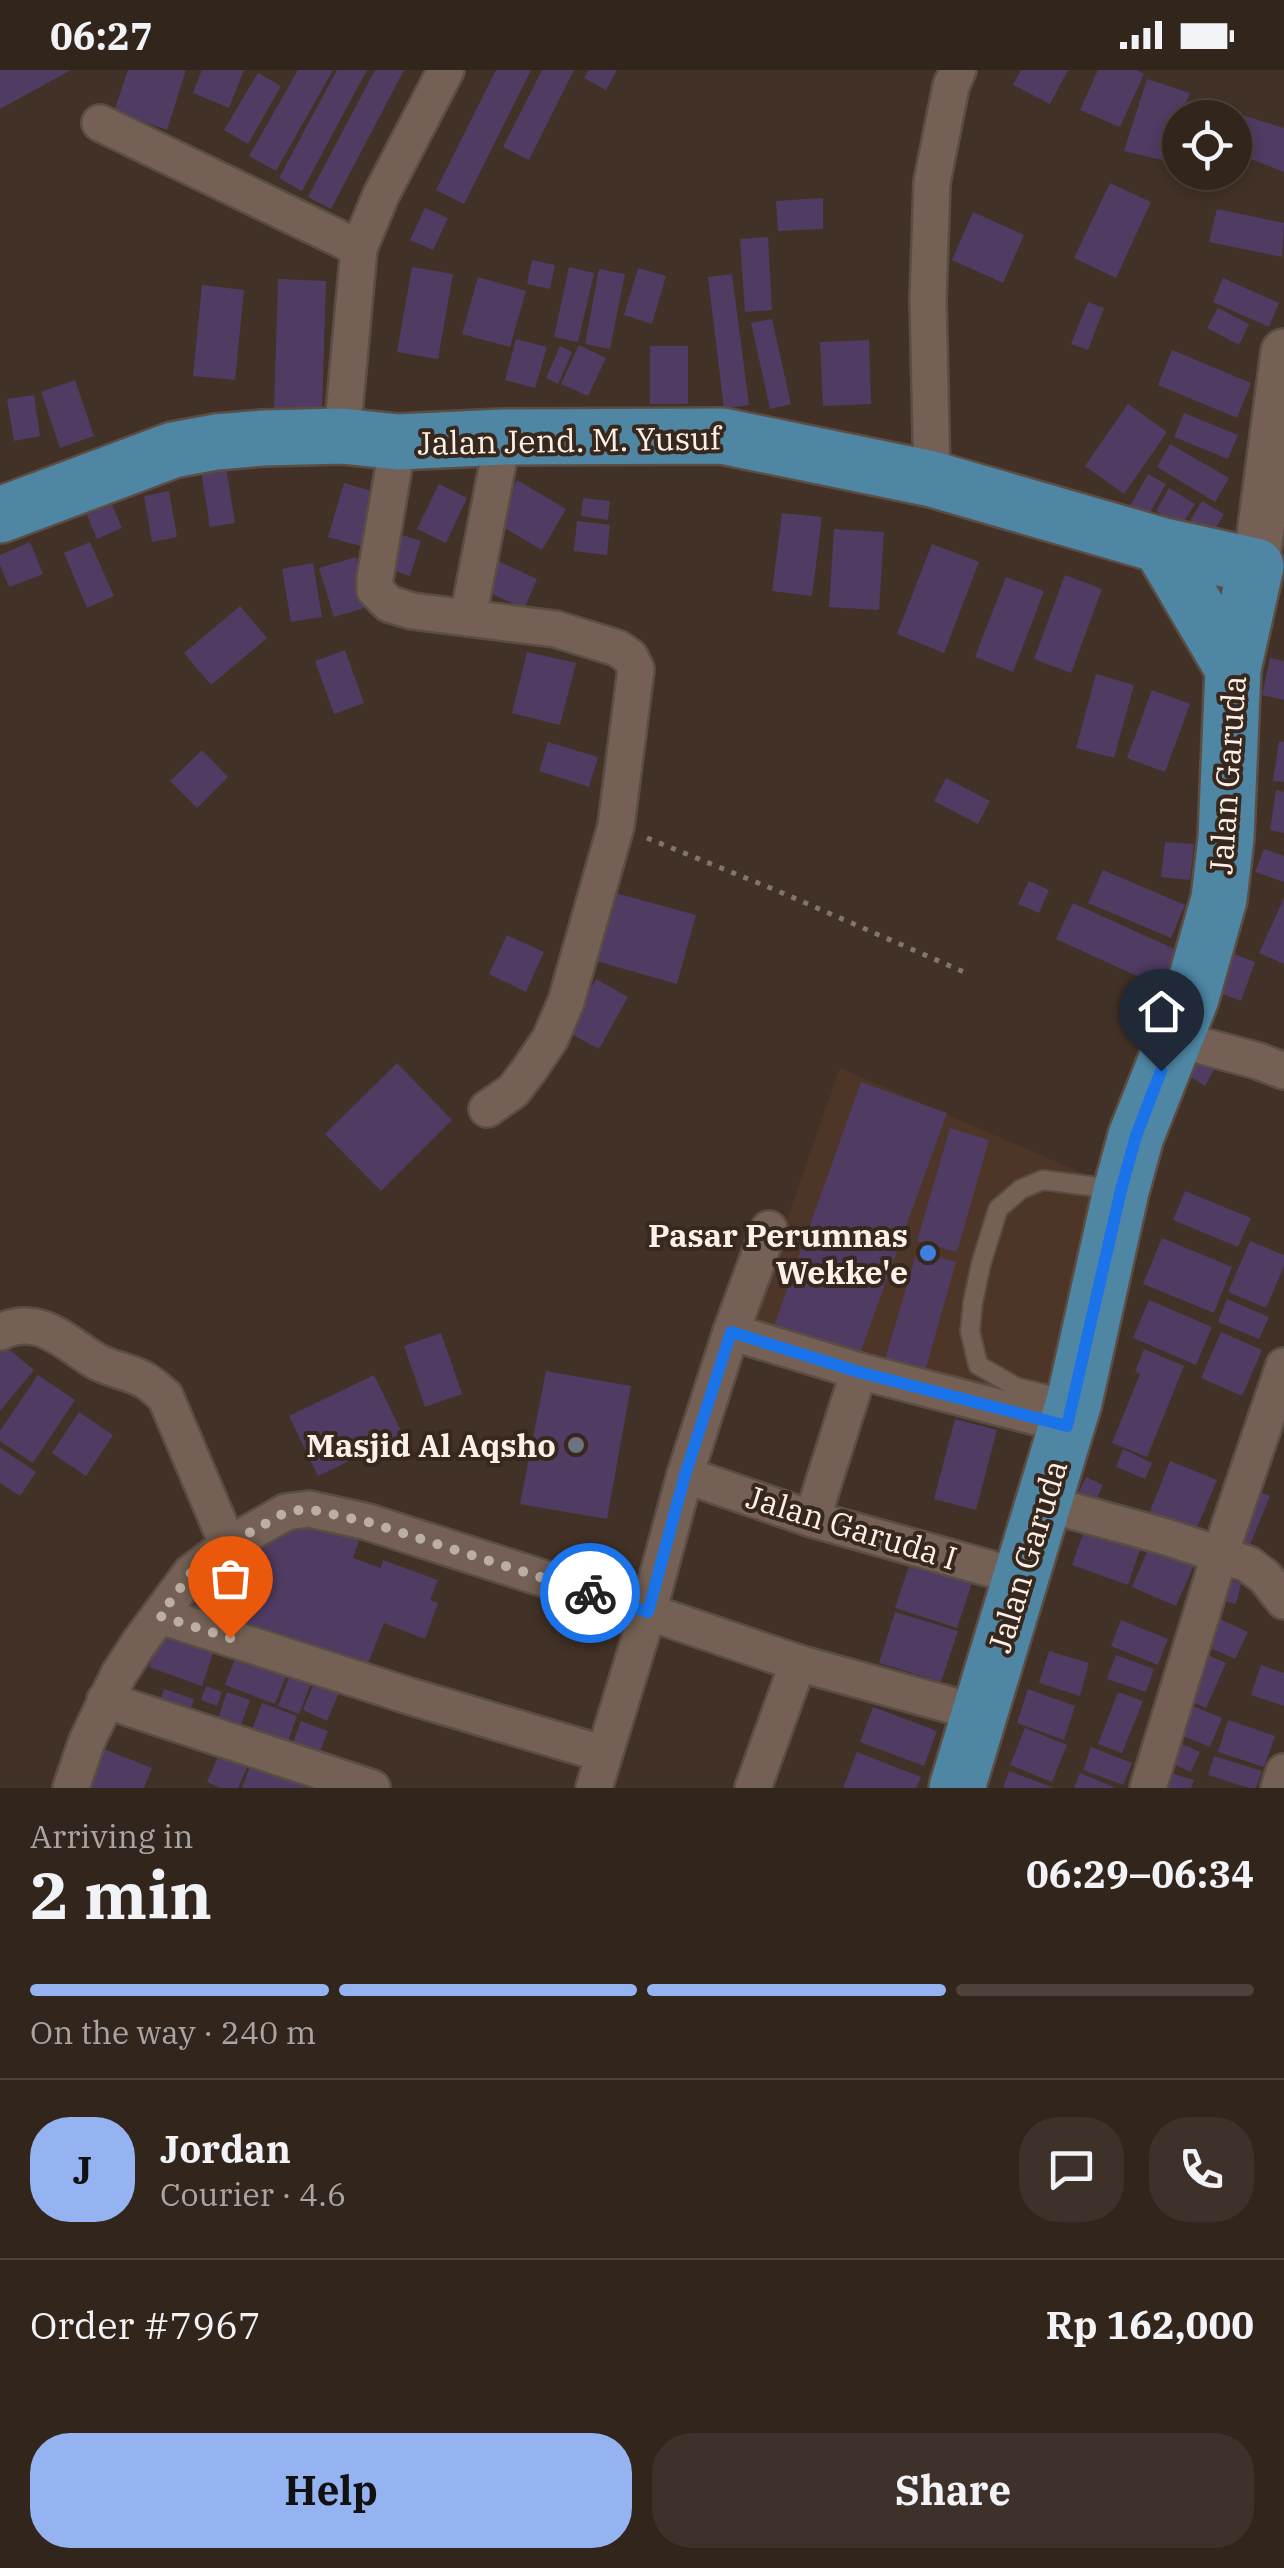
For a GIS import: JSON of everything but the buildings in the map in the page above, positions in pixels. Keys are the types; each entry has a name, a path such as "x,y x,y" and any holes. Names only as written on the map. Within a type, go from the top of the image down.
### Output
{"highway":[{"name":"Jalan Jend. M. Yusuf","path":"0,515 173,450 232,440 342,436 398,442 722,436 932,478 1160,545 1270,569"},
{"path":"1160,545 1233,669"},
{"name":"Jalan Garuda","path":"958,1788 1070,1414 1136,1136 1191,998 1218,898 1226,838 1233,669 1270,569"}],"street":[{"path":"342,436 359,248 381,195 446,70"},
{"path":"932,478 928,298 932,182 951,86 958,70"},
{"path":"100,123 359,248"},
{"path":"1270,569 1284,352"},
{"path":"468,618 503,438"},
{"path":"398,442 374,578 376,590 388,604 412,611 554,629 616,648 630,657 636,669 616,826 566,1002 550,1039 512,1091 487,1109"},
{"path":"1173,1038 1284,1071"},
{"path":"160,1616 408,1696 599,1771 685,1475 769,1229"},
{"path":"0,1332 20,1324 37,1327 95,1361 145,1380 164,1396 228,1545"},
{"path":"731,1332 859,1372 1070,1414"},
{"path":"1148,1788 1220,1554 1284,1366"},
{"path":"812,1519 859,1372"},
{"name":"Jalan Garuda I","path":"685,1475 812,1519 1020,1576"},
{"path":"1042,1503 1248,1564 1265,1577 1284,1601"},
{"path":"72,1788 106,1700 139,1643 191,1573 228,1545 286,1512 308,1509 368,1522 798,1663 978,1712"},
{"path":"753,1788 798,1663"},
{"path":"106,1700 372,1788"},
{"path":"1279,1788 1284,1772"}],"lane":[{"path":"1070,1414 978,1366 970,1331 981,1264 998,1209 1021,1190 1043,1180 1121,1190"}],"path":[{"path":"616,826 964,972"}],"shaded area":[{"name":"Pasar Perumnas Wekke'e","path":"840,1068 1096,1179 1050,1413 749,1327"}],"way so far":[{"path":"230,1638 160,1616 191,1573 228,1545 286,1512 308,1509 368,1522 590,1593"}],"place":[{"name":"Pasar Perumnas Wekke'e","path":"928,1253"},
{"name":"Masjid Al Aqsho","path":"576,1445"}],"route":[{"path":"590,1593 648,1612 685,1475 731,1332 859,1372 1067,1426 1121,1190 1161,1071"}]}
